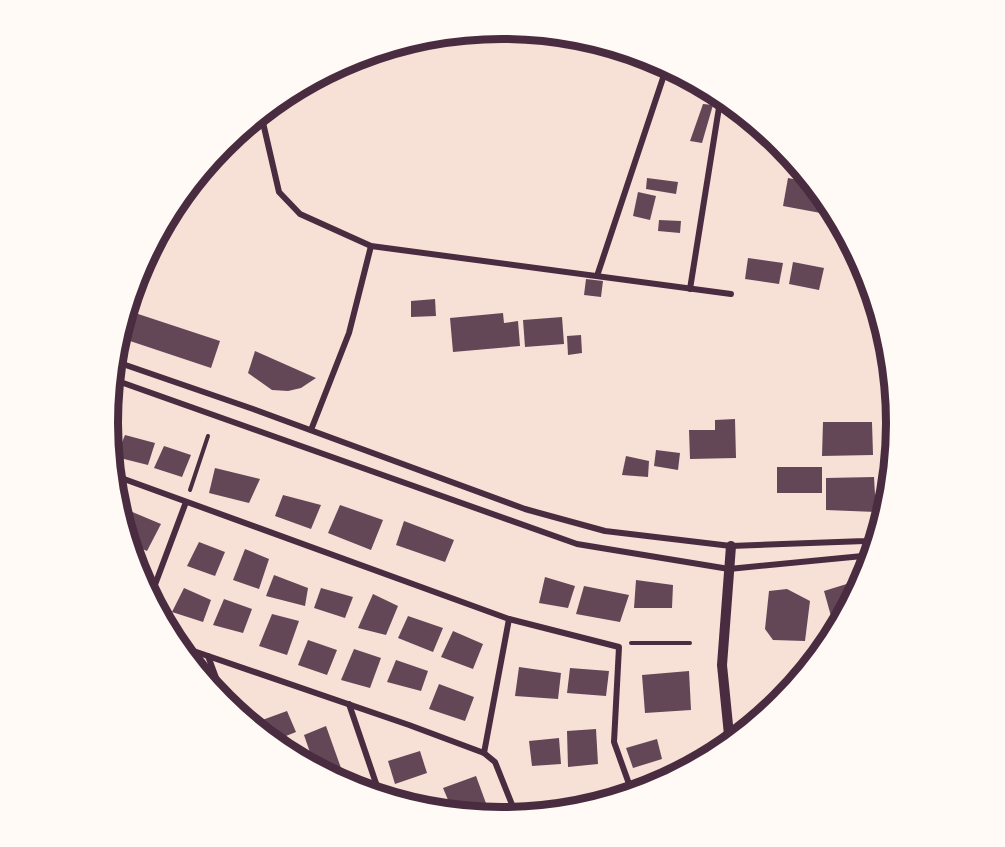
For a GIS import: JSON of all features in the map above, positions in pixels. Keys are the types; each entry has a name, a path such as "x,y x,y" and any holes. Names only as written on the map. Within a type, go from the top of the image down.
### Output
{"street":[{"path":"597,276 664,75"},
{"path":"690,289 719,106"},
{"path":"263,122 279,192 300,214 371,246 731,294"},
{"path":"311,430 349,333 371,246"},
{"path":"122,364 525,509 605,531 731,546 869,540"},
{"path":"120,382 577,544 729,569 864,556"},
{"path":"122,479 509,619 619,647 614,742 630,787"},
{"path":"154,586 186,502"},
{"path":"729,734 722,665 731,546"},
{"path":"484,753 509,619"},
{"path":"192,650 484,753 495,762 513,808"},
{"path":"208,656 217,681"},
{"path":"349,705 377,787"}],"path":[{"path":"186,502 208,436"},
{"path":"619,647 625,643 690,643"}],"building":[{"path":"703,104 713,105 702,143 690,141"},
{"path":"647,178 678,182 676,194 646,189"},
{"path":"788,178 801,181 824,214 783,206"},
{"path":"638,192 656,196 650,220 633,216"},
{"path":"659,220 681,221 680,233 658,231"},
{"path":"748,258 783,263 779,284 745,279"},
{"path":"793,262 824,268 819,290 789,284"},
{"path":"586,279 603,281 601,297 584,295"},
{"path":"435,299 436,316 411,317 411,301"},
{"path":"134,313 220,341 211,368 127,340"},
{"path":"503,313 504,323 518,321 520,346 453,352 450,318"},
{"path":"562,317 564,344 525,347 523,320"},
{"path":"581,335 582,353 568,355 567,336"},
{"path":"255,351 316,378 301,388 288,391 272,390 248,373"},
{"path":"735,419 736,458 690,459 689,430 715,430 715,420"},
{"path":"823,422 872,422 873,455 822,456"},
{"path":"125,435 155,443 148,465 120,458 119,450"},
{"path":"164,446 191,455 182,477 154,468"},
{"path":"656,450 680,453 678,470 654,466"},
{"path":"626,456 649,461 648,477 622,475"},
{"path":"777,467 822,467 822,493 777,493"},
{"path":"215,468 260,479 249,503 209,493"},
{"path":"874,477 876,512 826,510 826,478"},
{"path":"283,495 321,505 311,529 275,516"},
{"path":"340,505 383,520 371,550 328,533"},
{"path":"130,511 161,524 147,551 138,547 129,514"},
{"path":"404,521 454,540 445,562 396,545"},
{"path":"199,542 225,552 215,576 187,566"},
{"path":"245,549 269,559 259,589 233,580"},
{"path":"274,575 308,588 305,606 266,596"},
{"path":"545,577 575,586 568,608 539,603"},
{"path":"636,580 673,585 672,608 634,608"},
{"path":"853,582 832,620 824,591"},
{"path":"584,586 629,595 620,622 576,614"},
{"path":"184,588 211,600 203,622 172,612"},
{"path":"321,588 353,597 345,618 314,608"},
{"path":"787,589 810,601 805,641 773,640 765,629 769,591"},
{"path":"373,594 398,606 386,635 358,628"},
{"path":"224,599 252,609 243,633 213,625"},
{"path":"272,614 299,621 287,655 259,646"},
{"path":"408,616 443,628 433,652 398,638"},
{"path":"453,631 483,644 473,669 441,657"},
{"path":"308,640 337,650 327,675 298,665"},
{"path":"354,649 381,658 370,688 341,680"},
{"path":"396,660 428,671 421,691 387,682"},
{"path":"519,667 561,673 558,699 515,696"},
{"path":"570,668 609,671 606,696 567,693"},
{"path":"689,671 691,710 645,713 642,675"},
{"path":"439,684 474,697 465,721 429,709"},
{"path":"287,711 296,732 281,738 259,721"},
{"path":"326,726 341,768 336,770 311,757 304,735"},
{"path":"596,729 598,764 568,767 567,731"},
{"path":"559,738 561,764 532,766 529,741"},
{"path":"657,739 662,759 633,768 626,748"},
{"path":"420,751 427,773 395,784 388,761"},
{"path":"678,765 650,779 649,775"},
{"path":"476,776 487,806 450,805 443,788"}]}
